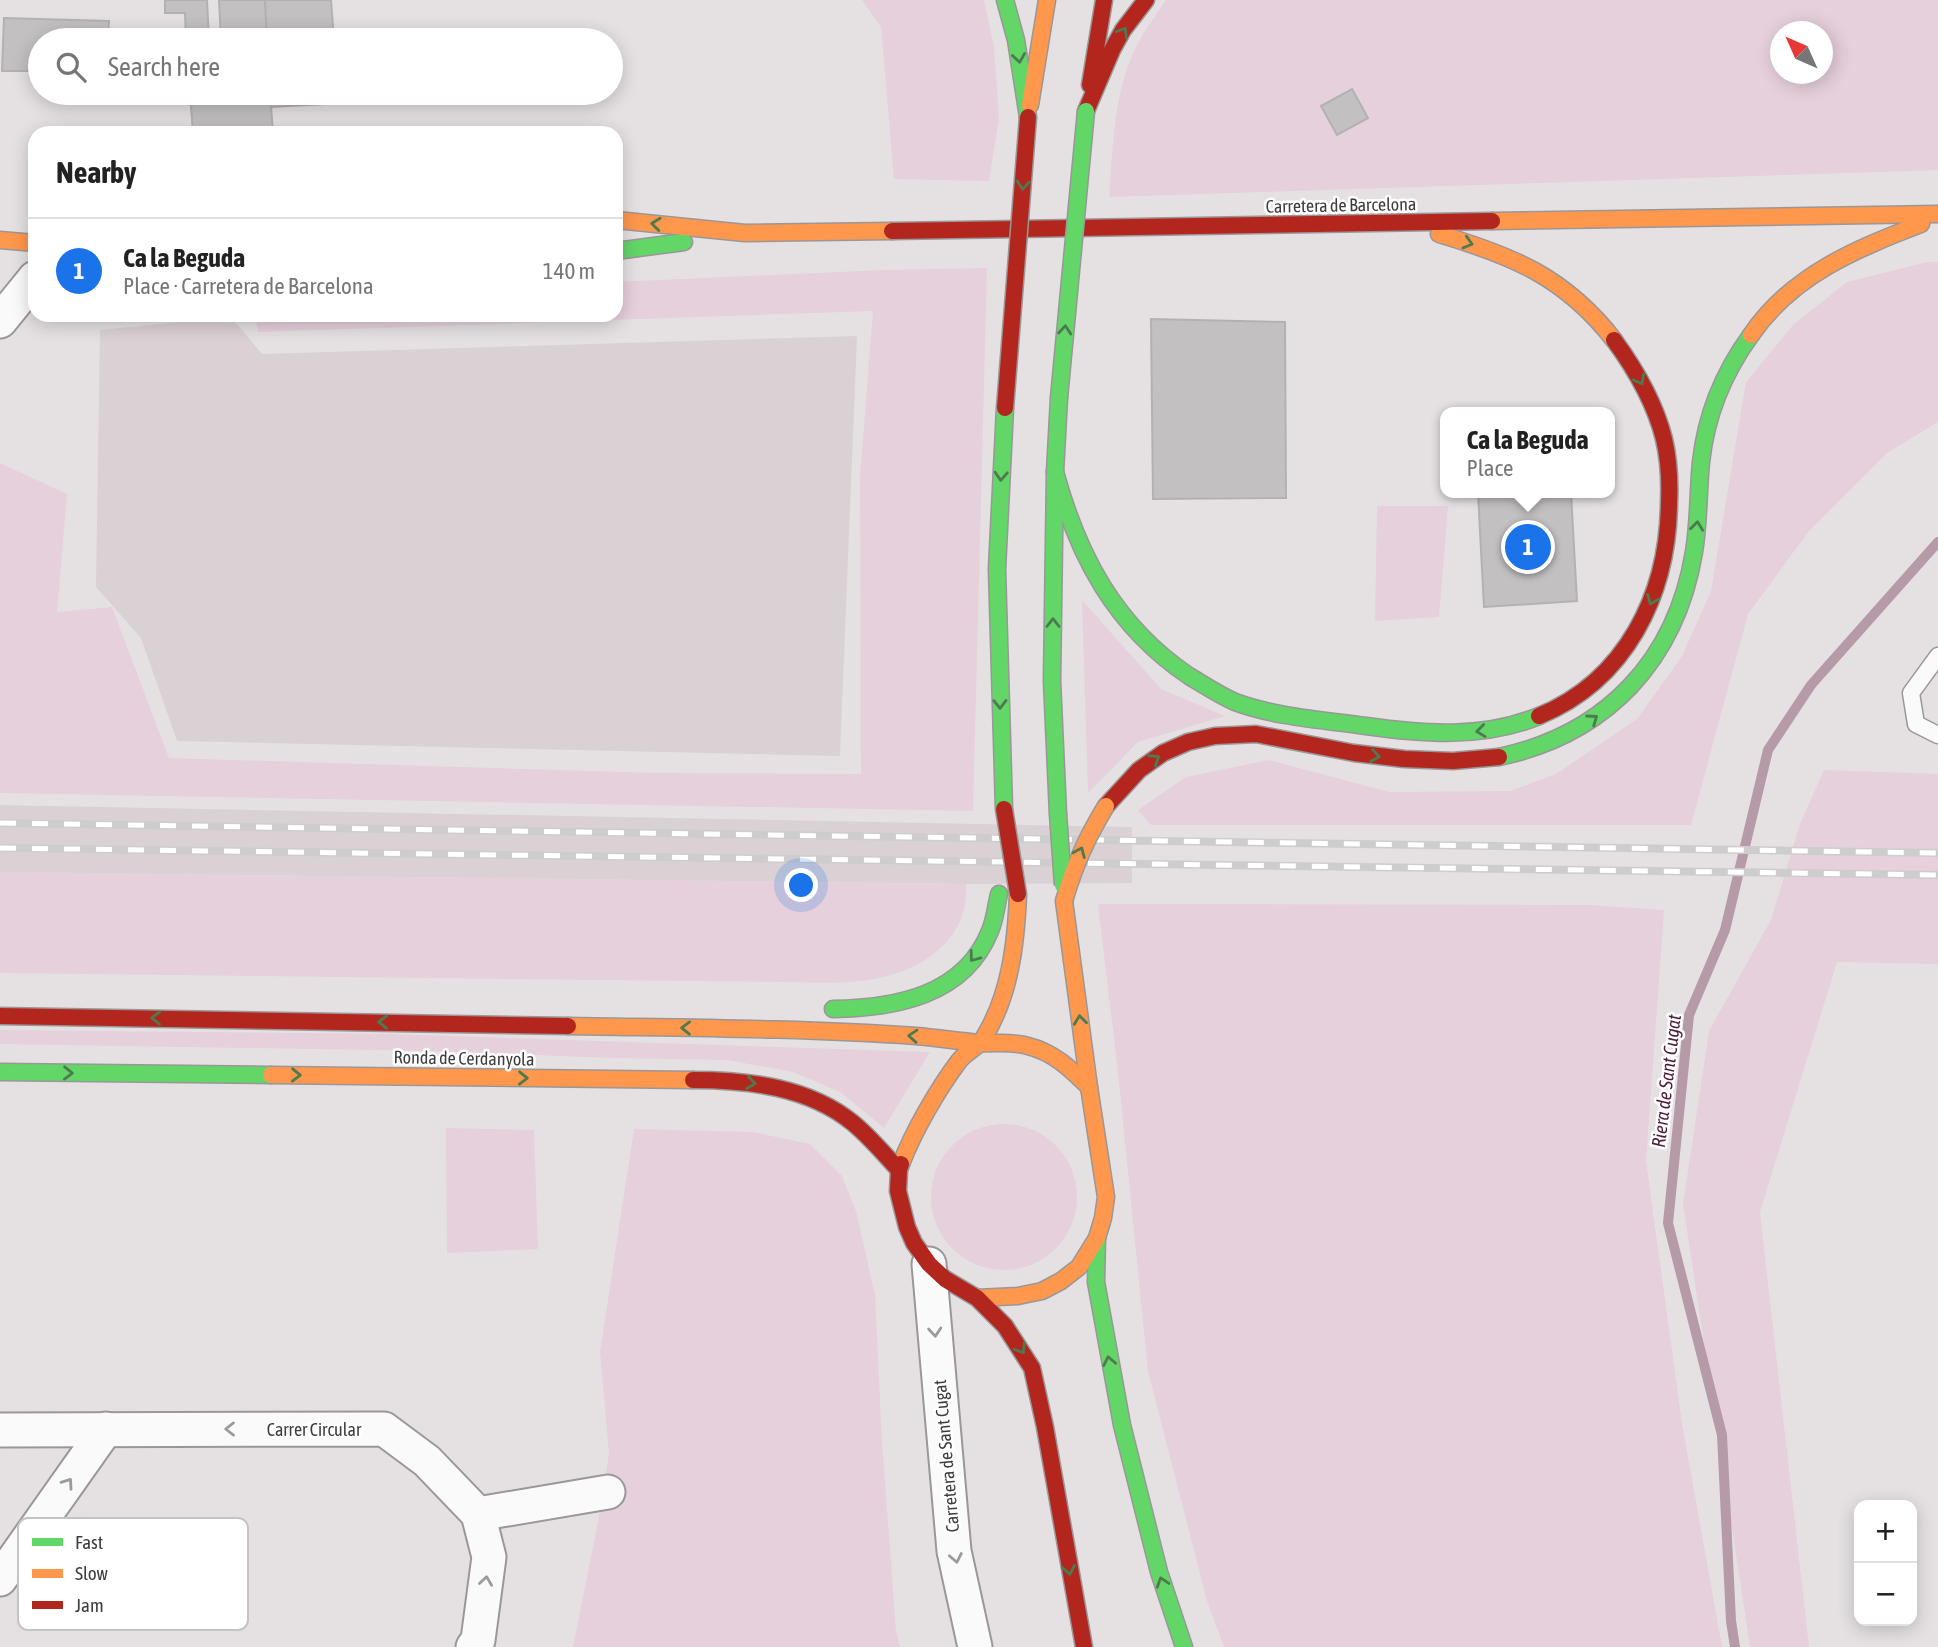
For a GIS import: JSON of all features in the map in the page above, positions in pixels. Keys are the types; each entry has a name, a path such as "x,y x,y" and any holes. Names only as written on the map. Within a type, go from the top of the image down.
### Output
{"main road":[{"path":"1005,0 1016,40 1028,117"},
{"path":"816,1009 857,1010 914,1001 961,974 990,934 999,894 1004,809 997,569 1005,408 1028,117 1046,0"},
{"path":"977,1298 1017,1296 1042,1291 1061,1282 1079,1267 1097,1238 1106,1197 1064,901 1052,681 1055,472 1059,398 1086,111 1104,0"},
{"path":"1086,111 1112,50 1146,0"},
{"path":"1064,901 1075,864 1088,835 1106,806 1130,779 1153,759 1203,737 1232,733 1256,734 1400,760 1465,761 1503,757 1537,748 1566,736 1618,700 1657,653 1673,626 1685,593 1693,554 1699,509 1701,459 1707,430 1727,373 1743,345 1780,300 1812,273 1854,250 1938,216"},
{"name":"Carretera de Barcelona","path":"623,221 745,233 1938,216"},
{"path":"1055,472 1061,498 1080,548 1115,608 1160,656 1214,692 1242,704 1339,723 1437,734 1470,733 1527,722 1578,696 1617,661 1645,617 1656,591 1667,533 1669,488 1668,465 1656,414 1622,350 1588,310 1568,292 1520,261 1489,249 1402,224"},
{"name":"Carretera de Barcelona","path":"623,250 745,233"},
{"path":"0,240 28,242"},
{"path":"1004,809 1018,894 1017,924 1006,988 998,1013 981,1044 962,1057 945,1081 907,1149 899,1170 898,1191 907,1227 914,1243 929,1264 944,1279 977,1298 1006,1326 1032,1367 1084,1647"},
{"name":"Ronda de Cerdanyola","path":"452,1024 509,1008"},
{"name":"Ronda de Cerdanyola","path":"0,1016 832,1030 941,1038 981,1044"},
{"path":"981,1044 1015,1043 1030,1046 1064,1063 1089,1087"},
{"name":"Ronda de Cerdanyola","path":"9,1078 728,1080 792,1091 820,1102 866,1134 899,1170"},
{"path":"1097,1238 1096,1282 1122,1425 1159,1572 1184,1647"}],"street":[{"path":"0,321 28,275"},
{"name":"Carretera de Sant Cugat","path":"929,1264 954,1551 975,1647"},
{"path":"43,1518 106,1429"},
{"name":"Carrer Circular","path":"0,1430 384,1429 427,1461 478,1514 489,1557 478,1640 473,1647"},
{"path":"478,1514 608,1492"},
{"path":"0,1579 18,1554"}],"lane":[{"path":"1938,656 1911,693 1916,724 1938,735"}],"shaded area":[{"path":"862,0 984,0 994,47 999,118 989,181 894,179 881,27"},
{"path":"1166,0 1938,0 1938,170 1109,197 1121,90 1143,34"},
{"path":"1927,262 1938,262 1938,422 1887,453 1809,531 1748,614 1691,825 1151,825 1138,810 1186,777 1269,760 1389,792 1510,791 1556,774 1637,719 1682,656 1711,591 1746,382 1793,325 1847,282"},
{"path":"987,268 973,811 0,793 0,463 67,494 57,612 112,607 169,758 656,773 861,774 860,477 873,311 623,320 623,282"},
{"path":"181,322 235,322 262,354 857,336 840,756 177,741 141,638 96,587 100,330"},
{"path":"256,322 551,322 258,332"},
{"path":"1377,506 1448,506 1439,617 1375,621"},
{"path":"1082,600 1161,689 1225,716 1138,742 1088,793"},
{"path":"1824,770 1938,774 1938,964 1837,962 1760,1212 1809,1647 1750,1647 1683,1204 1709,1031 1771,920 1800,824"},
{"path":"0,805 1132,827 1132,883 966,884 0,872"},
{"path":"0,872 966,884 961,919 942,947 913,967 896,974 854,982 0,973"},
{"path":"1098,904 1589,905 1664,910 1646,1161 1682,1423 1722,1647 1224,1647 1207,1601 1148,1371"},
{"path":"0,1030 391,1034 930,1052 884,1128 840,1092 793,1072 727,1060 432,1051 0,1044"},
{"path":"1004,1124 1032,1129 1056,1145 1072,1169 1077,1197 1072,1225 1056,1249 1032,1265 1004,1270 976,1265 952,1249 936,1225 931,1197 936,1169 952,1145 976,1129"},
{"path":"446,1128 534,1130 538,1249 447,1253"},
{"path":"634,1129 753,1132 810,1144 842,1176 856,1211 875,1295 882,1442 896,1631 900,1647 573,1647 609,1454 600,1352"}],"building":[{"path":"165,0 207,0 208,28 186,28 185,13 165,13"},
{"path":"219,0 265,0 266,28 220,28"},
{"path":"265,0 331,0 333,28 266,28"},
{"path":"4,18 109,21 109,28 28,28 28,71 2,71"},
{"path":"1352,89 1368,118 1337,135 1321,106"},
{"path":"191,105 271,105 272,126 192,126"},
{"path":"271,105 307,105 271,107"},
{"path":"1151,319 1285,322 1286,498 1153,499"},
{"path":"1478,498 1571,498 1577,601 1484,607"}],"waterway":[{"name":"Riera de Sant Cugat","path":"1735,1647 1731,1621 1722,1435 1668,1223 1689,1015 1725,930 1768,750 1811,685 1938,542"}],"railway":[{"path":"0,823 1938,853"},
{"path":"0,848 1938,875"}],"traffic: fast":[{"path":"1005,0 1016,40 1028,117"},
{"path":"1059,398 1086,111"},
{"path":"623,250 684,242"},
{"path":"1499,757 1538,746 1603,711 1630,686 1653,658 1671,626 1685,591 1696,541 1703,445 1712,411 1732,364 1751,335"},
{"path":"1058,814 1052,681 1055,472 1059,398"},
{"path":"1004,809 997,569 1005,408"},
{"path":"1055,472 1075,532 1103,587 1120,612 1163,656 1189,676 1229,699 1251,707 1300,717 1431,732 1453,733 1497,728 1539,716"},
{"path":"1058,814 1063,885"},
{"path":"833,1009 880,1006 903,1001 945,984 963,970 978,953 992,927 999,894"},
{"path":"0,1072 271,1075"},
{"path":"1097,1238 1096,1282 1122,1425 1159,1572 1184,1647"}],"traffic: slow":[{"path":"1030,105 1047,0"},
{"path":"1492,221 1938,214"},
{"path":"623,221 745,233 892,231"},
{"path":"1751,335 1767,314 1786,296 1827,266 1873,243 1921,224"},
{"path":"1439,234 1491,251 1536,272 1576,300 1614,340"},
{"path":"0,240 28,242"},
{"path":"1064,901 1082,852 1106,806"},
{"path":"901,1164 943,1084 962,1058 981,1042 1000,1005 1010,969 1018,894"},
{"path":"977,1298 1018,1296 1042,1291 1061,1281 1079,1267 1097,1238 1103,1218 1106,1197 1064,901"},
{"path":"568,1026 829,1031 1022,1044 1054,1057 1089,1087"},
{"path":"271,1075 693,1080"}],"traffic: jam":[{"path":"1090,85 1104,0"},
{"path":"1086,111 1112,50 1123,30 1146,0"},
{"path":"1005,408 1028,117"},
{"path":"892,231 1492,221"},
{"path":"1539,716 1570,700 1596,680 1618,657 1636,631 1650,601 1667,537 1669,471 1666,447 1650,400 1614,340"},
{"path":"1106,806 1139,770 1163,753 1188,742 1215,736 1256,734 1354,753 1404,759 1453,761 1499,757"},
{"path":"1004,809 1018,894"},
{"path":"0,1016 568,1026"},
{"path":"693,1080 756,1084 817,1101 853,1123 899,1170"},
{"path":"901,1164 898,1191 914,1243 929,1264 945,1279 977,1298 1005,1326 1032,1368 1084,1647"}],"place":[{"name":"Ca la Beguda","path":"1528,547"}]}
